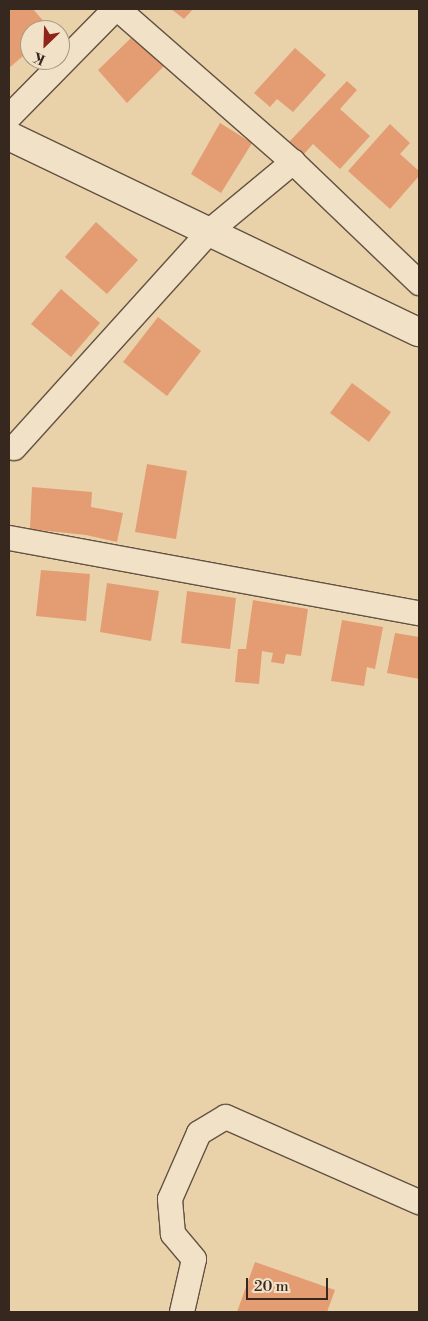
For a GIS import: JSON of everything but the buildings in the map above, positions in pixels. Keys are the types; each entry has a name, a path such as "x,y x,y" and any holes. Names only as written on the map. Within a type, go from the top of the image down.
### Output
{"street":[{"path":"9,117 116,9 293,162 419,283"},
{"path":"9,136 210,230 419,332"},
{"path":"14,448 210,230 293,162"},
{"path":"9,538 419,613"},
{"path":"182,1312 194,1259 173,1234 170,1199 199,1133 226,1118 419,1202"}]}
